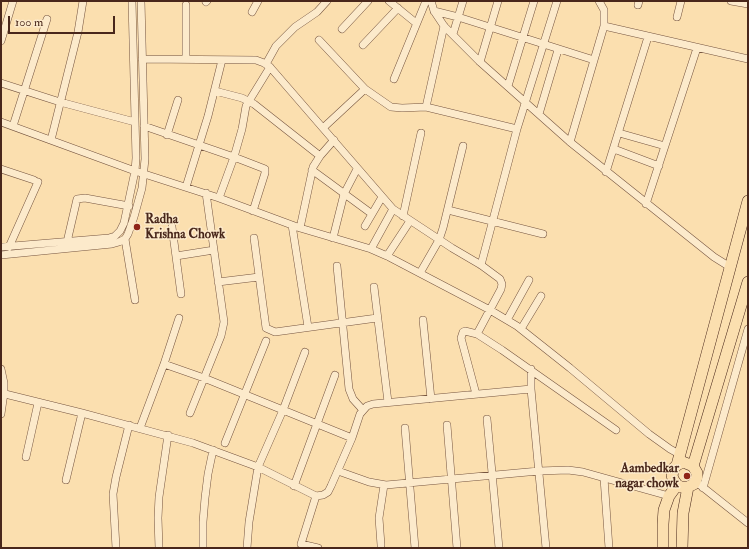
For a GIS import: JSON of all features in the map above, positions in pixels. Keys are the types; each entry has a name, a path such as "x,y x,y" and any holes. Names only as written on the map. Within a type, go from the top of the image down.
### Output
{"highway":[{"path":"691,485 673,479 672,475 674,468 677,465 748,201"},
{"path":"693,466 748,282"},
{"path":"677,465 683,462 690,464 697,473 691,485 683,513 682,548"},
{"path":"663,548 662,524 669,496 691,485"}],"street":[{"path":"1,41 12,1"},
{"path":"51,140 78,32 83,1"},
{"path":"1,169 36,181 5,247 109,238 115,236 120,231 129,206 135,171 132,1"},
{"path":"1,255 112,244 120,242 132,226 144,174 141,1"},
{"path":"252,12 258,1"},
{"path":"219,198 234,157 242,129 244,114 249,101 268,66 276,46 295,27 317,12 327,1"},
{"path":"342,29 368,1"},
{"path":"389,1 416,23"},
{"path":"394,79 426,1"},
{"path":"430,1 434,11 444,26 480,62 570,142 646,204 714,257 730,267"},
{"path":"452,34 463,1"},
{"path":"480,62 498,1"},
{"path":"508,86 524,38 534,1"},
{"path":"481,265 517,129 557,1"},
{"path":"570,142 604,26 604,10 600,1"},
{"path":"677,17 681,1"},
{"path":"731,1 748,4"},
{"path":"186,5 186,59"},
{"path":"363,45 398,8"},
{"path":"434,11 458,17 558,50 594,60"},
{"path":"13,126 47,20"},
{"path":"426,107 444,26"},
{"path":"604,26 748,59"},
{"path":"606,172 648,37"},
{"path":"320,40 365,89 391,106 402,108 426,107 517,129"},
{"path":"646,204 697,48"},
{"path":"539,114 558,50"},
{"path":"142,59 256,60 268,66 324,128 357,169 394,209 439,240 481,265 500,279 502,284 501,289 476,334"},
{"path":"186,187 215,91 222,60"},
{"path":"1,83 60,102 135,122"},
{"path":"324,128 365,89"},
{"path":"215,91 249,101 320,156"},
{"path":"167,135 178,100"},
{"path":"1,122 135,171 206,193 300,228 371,249 387,256 508,320 649,434 679,454"},
{"path":"144,126 265,169 253,210"},
{"path":"403,216 421,133"},
{"path":"619,133 665,146"},
{"path":"300,228 312,170 320,156 334,140"},
{"path":"420,273 439,240 444,228 463,146"},
{"path":"614,149 659,166"},
{"path":"333,238 344,194 357,169"},
{"path":"312,170 372,214"},
{"path":"190,413 223,328 223,317 206,193"},
{"path":"365,226 382,197"},
{"path":"67,242 77,199 85,198 129,206"},
{"path":"371,249 394,209"},
{"path":"448,210 543,234"},
{"path":"387,256 410,221"},
{"path":"292,225 308,327"},
{"path":"172,226 181,294"},
{"path":"124,238 135,300"},
{"path":"254,238 266,328 275,332 377,318"},
{"path":"176,256 214,250"},
{"path":"337,266 349,388 353,399 362,409"},
{"path":"218,282 259,277"},
{"path":"508,320 529,280"},
{"path":"374,287 388,402"},
{"path":"521,329 541,296"},
{"path":"140,428 164,364 179,318"},
{"path":"424,320 431,399"},
{"path":"748,330 747,340 691,485 748,523"},
{"path":"476,394 461,335 465,331 476,334 531,369 616,430"},
{"path":"225,443 266,341"},
{"path":"248,548 249,522 258,467 306,352"},
{"path":"164,364 204,378 352,438"},
{"path":"1,369 4,376 1,414"},
{"path":"531,369 531,389 546,548"},
{"path":"294,486 335,375"},
{"path":"3,393 168,435 258,467 316,496 328,492 352,438 362,409 367,406 388,402 531,389"},
{"path":"26,458 38,402"},
{"path":"66,480 82,413"},
{"path":"487,419 499,548"},
{"path":"116,548 113,494 129,425"},
{"path":"447,425 457,548"},
{"path":"405,428 411,483 415,548"},
{"path":"159,548 159,497 168,435"},
{"path":"203,548 205,498 213,450"},
{"path":"338,471 369,482 384,485 539,471 568,470 583,472 669,496"},
{"path":"604,478 609,548"},
{"path":"381,545 379,518 384,485"},
{"path":"316,496 301,546 318,548"}],"place":[{"name":"Radha Krishna Chowk","path":"137,227"},
{"name":"Aambedkar nagar chowk","path":"687,476"}]}
